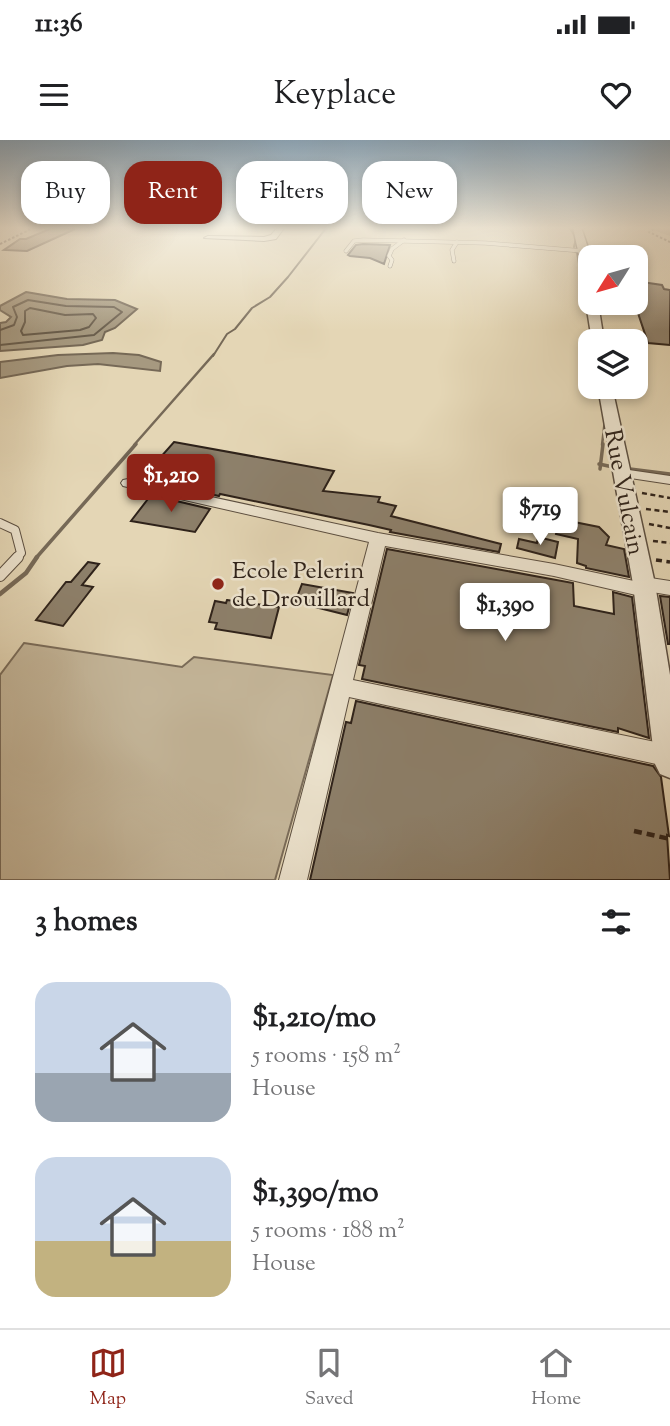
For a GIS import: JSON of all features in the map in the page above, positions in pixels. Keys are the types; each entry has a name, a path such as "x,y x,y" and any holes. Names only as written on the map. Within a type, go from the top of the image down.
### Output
{"street":[{"name":"Rue Vulcain","path":"607,399 644,584 670,758"},
{"path":"627,498 670,480"},
{"path":"128,483 378,539 636,587 644,584 670,588"},
{"path":"293,880 344,687 378,539"},
{"path":"344,687 670,758"}],"lane":[{"path":"390,266 391,262"},
{"path":"0,523 15,530 21,553 0,576"}],"path":[{"path":"627,498 670,498"},
{"path":"627,498 670,512"},
{"path":"627,498 670,528"},
{"path":"634,831 670,839"}],"shaded area":[{"path":"24,643 182,667 194,657 333,675 275,880 0,880 0,675"}],"water":[{"path":"26,292 67,299 115,300 137,309 115,328 105,332 102,340 83,345 0,351 0,323 11,317 0,310 0,306"},
{"path":"58,355 139,355 161,362 160,371 98,364 67,366 0,378 0,362"}],"building":[{"path":"648,283 662,285 664,289 670,290 670,345 648,343 648,329 643,329 639,315 648,315"},
{"path":"174,442 334,471 323,491 380,497 378,502 396,506 391,516 501,544 499,552 390,532 391,530 369,525 220,494 219,496 143,477"},
{"path":"151,495 210,509 195,532 131,521"},
{"path":"559,519 599,527 609,537 606,545 624,549 629,577 586,568 577,563 578,539 556,534"},
{"path":"538,537 558,542 555,558 517,548 519,539 537,543"},
{"path":"387,549 573,583 574,606 614,614 613,592 632,597 649,738 618,728 618,732 362,679 365,666 359,665"},
{"path":"88,562 99,564 82,585 93,587 63,626 36,620 66,582 71,582"},
{"path":"302,584 353,593 347,615 295,602"},
{"path":"660,596 670,597 670,644 668,644"},
{"path":"227,600 279,607 271,638 215,629 217,623 209,622 215,601 226,603"},
{"path":"356,701 653,766 661,777 669,836 667,835 670,880 310,880 346,722 351,723"}],"waterway":[{"path":"213,356 227,334 235,329 252,308 270,297 300,262"},
{"path":"134,445 214,354"},
{"path":"602,445 605,420"},
{"path":"36,558 136,444"},
{"path":"601,464 603,444"},
{"path":"600,469 601,464"},
{"path":"601,464 613,467"},
{"path":"630,469 670,474"},
{"path":"0,594 26,573 37,557"}],"place":[{"name":"Ecole Pelerin de Drouillard","path":"218,584"}]}
